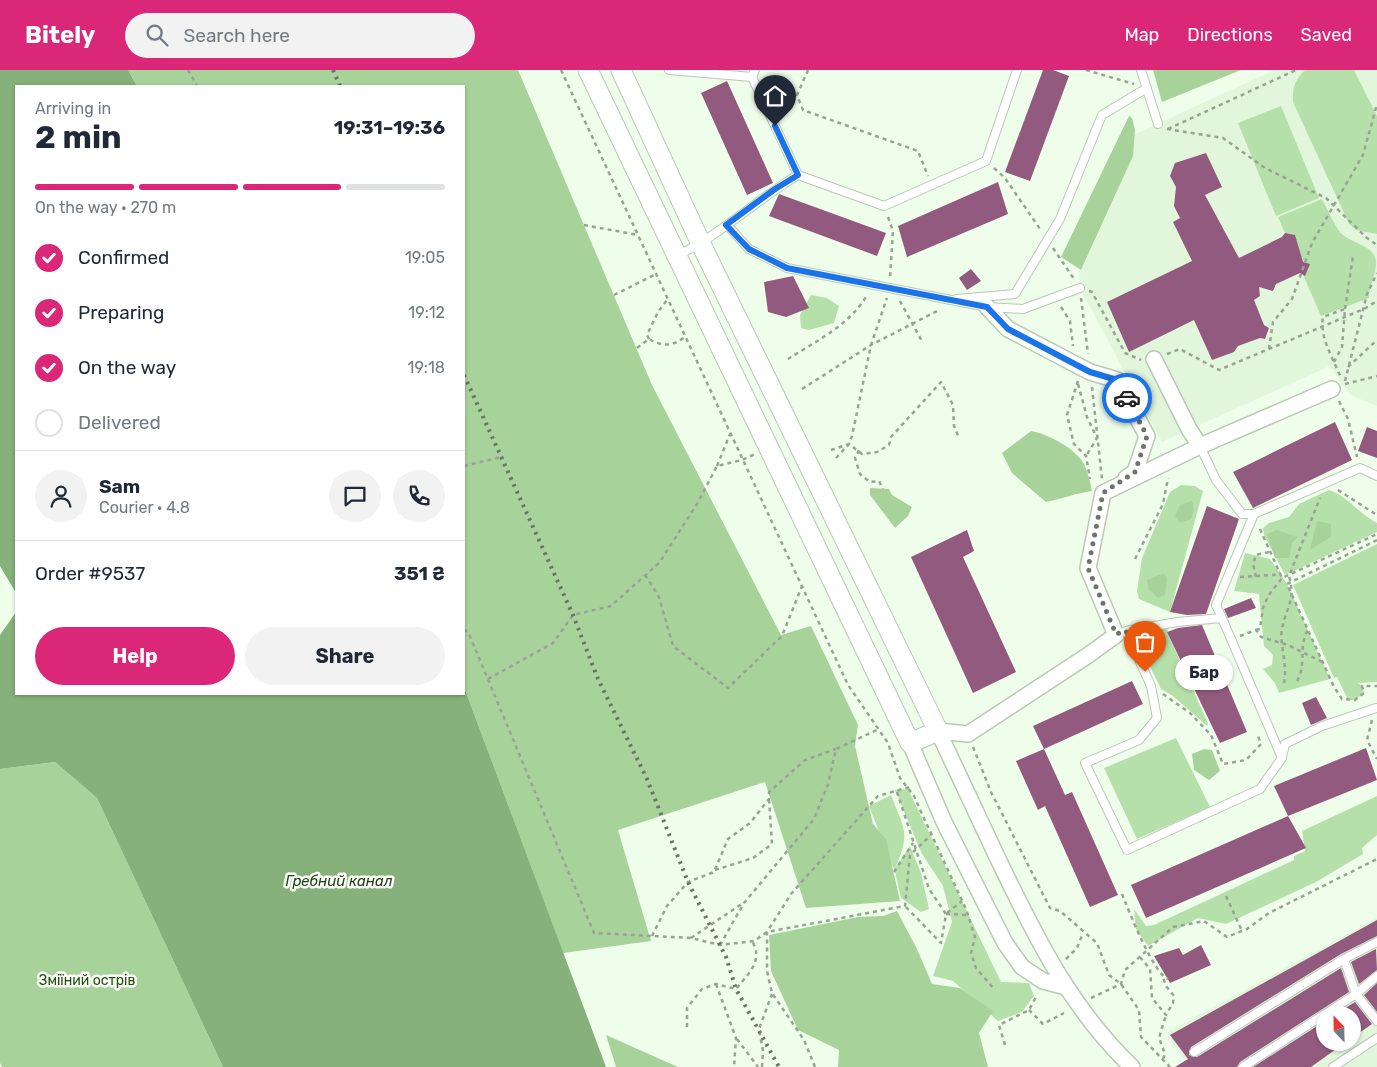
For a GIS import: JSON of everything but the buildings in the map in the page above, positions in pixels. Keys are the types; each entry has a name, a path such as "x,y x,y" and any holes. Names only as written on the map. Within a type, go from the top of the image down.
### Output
{"street":[{"path":"588,70 910,743 944,822 1005,942 1022,967 1043,981 1066,987"},
{"path":"621,70 702,244 938,731 1032,930 1054,971 1066,987 1071,1009 1132,1067"},
{"path":"910,743 938,731 968,734 1121,633 1088,568 1103,493 1135,472 1147,436 1117,380 1090,372 1008,329 987,307"},
{"path":"1154,359 1189,430 1200,446"},
{"path":"1103,493 1171,459 1338,387"}],"lane":[{"path":"669,70 754,73 798,175 884,206 986,161 1017,70"},
{"path":"1140,70 1158,124"},
{"path":"948,300 1015,294 1060,219 1102,115 1147,88"},
{"path":"676,256 702,244 775,189 798,175"},
{"path":"726,225 749,249 787,268 987,307 1023,309 1080,288"},
{"path":"1200,446 1216,480 1242,514 1254,514 1360,468 1377,476"},
{"path":"1254,514 1216,605 1282,758"},
{"path":"1222,618 1177,622 1121,633 1152,690 1157,718 1139,740 1085,763 1127,850 1260,789 1282,758 1286,744 1322,726 1376,708"},
{"path":"1194,1052 1344,959 1377,942"},
{"path":"1344,959 1356,994 1377,1021"},
{"path":"1243,1067 1356,994 1377,976"},
{"path":"1334,1067 1377,1038"}],"path":[{"path":"188,70 196,85"},
{"path":"561,70 848,685 888,743 900,778 908,789 963,900 975,937 971,953 976,968 995,990"},
{"path":"808,70 797,96 802,110 918,151 932,185"},
{"path":"1086,70 1147,88"},
{"path":"1167,129 1296,70"},
{"path":"1269,349 1272,322 1292,299 1312,243 1363,155 1377,104"},
{"path":"1158,124 1167,129 1223,138 1265,168 1326,198 1367,238 1377,245"},
{"path":"986,161 1005,178 1019,198"},
{"path":"836,458 849,444 871,345 890,288 893,231 884,206"},
{"path":"584,225 638,235"},
{"path":"1334,362 1342,347 1345,309 1353,256"},
{"path":"1338,387 1347,368 1367,294 1377,273"},
{"path":"614,295 656,274"},
{"path":"788,358 828,335 862,303 872,285"},
{"path":"890,288 905,307 923,343"},
{"path":"1103,493 1080,288 1092,292 1126,353 1146,362 1180,349 1219,370 1364,309 1377,301"},
{"path":"1054,298 1070,321 1078,382 1087,417 1097,438"},
{"path":"667,300 658,312 647,335 649,339 658,345 676,344 685,337"},
{"path":"802,389 871,345 944,306 948,300"},
{"path":"1345,309 1323,317 1320,328 1334,362 1338,387 1360,468"},
{"path":"637,348 649,339"},
{"path":"1347,368 1377,340"},
{"path":"1338,387 1377,376"},
{"path":"831,450 849,444 862,454 877,452 890,445 891,437 941,382 953,405 954,426 959,438"},
{"path":"1078,382 1067,415 1074,444 1086,456 1090,479"},
{"path":"488,679 553,644 573,616 611,606 659,562 697,504 717,466 730,434"},
{"path":"1086,456 1097,438"},
{"path":"717,466 742,460 768,448"},
{"path":"859,450 855,458 860,474 870,482 880,481 883,489"},
{"path":"465,466 501,457"},
{"path":"1135,559 1163,504 1171,459"},
{"path":"1377,515 1328,482 1315,506 1289,576 1290,582 1287,584 1342,699 1355,700 1364,694 1362,686 1377,686"},
{"path":"1266,509 1259,528 1282,578"},
{"path":"1239,637 1260,629 1263,608 1268,596 1282,578 1377,534"},
{"path":"1290,582 1377,540"},
{"path":"1256,577 1253,564 1256,555 1270,552"},
{"path":"1228,575 1245,578 1280,572"},
{"path":"645,575 659,597 673,646 728,688 782,636 802,586"},
{"path":"1284,683 1286,665 1281,630 1290,609 1292,593"},
{"path":"465,629 469,634 594,933 691,938 720,945 754,941 766,932 791,894 878,796 908,789 925,778"},
{"path":"1256,630 1261,637 1283,644 1323,662"},
{"path":"1298,680 1302,671 1308,630"},
{"path":"1152,690 1165,695 1190,713 1211,735 1223,764 1246,760 1261,744 1257,733"},
{"path":"1376,708 1367,740 1377,759"},
{"path":"652,936 667,906 688,882 715,870 753,858 772,844 769,792 805,760 836,750 898,719"},
{"path":"968,734 991,792 1050,908 1060,911 1097,943 1109,975 1121,984 1139,1010 1141,1037 1170,1067"},
{"path":"720,945 744,903 814,819 828,784 836,750"},
{"path":"897,792 912,843 929,889 946,914"},
{"path":"715,870 728,839 750,823 769,799"},
{"path":"944,822 910,855 905,906 941,943 946,914 963,900"},
{"path":"894,872 912,843"},
{"path":"1029,1010 1043,1024 1121,984 1125,970 1173,927 1204,922 1227,937 1242,931 1269,913 1377,859"},
{"path":"1122,894 1154,965 1174,996 1159,1038 1165,1054 1163,1059"},
{"path":"1226,896 1242,931"},
{"path":"691,938 744,903"},
{"path":"766,932 905,906"},
{"path":"946,914 968,915"},
{"path":"766,932 767,971 772,993 804,1040 815,1067"},
{"path":"1054,971 1077,948 1083,932"},
{"path":"687,1027 687,1008 702,989 716,984 736,990 756,964 758,950 754,941"},
{"path":"1140,957 1150,969 1152,998 1166,1014"},
{"path":"1163,977 1168,979"},
{"path":"1005,1045 999,1025 1029,1010 1043,981"},
{"path":"716,984 736,1038 758,1067"},
{"path":"762,1067 763,1051 759,1029 772,993"},
{"path":"734,1067 736,1038"}],"shaded area":[{"path":"1274,70 1377,70 1377,406 1350,395 1330,366 1162,442 1080,288 1079,276 1133,156 1133,135"},
{"path":"1305,70 1354,70 1377,116 1377,234 1356,230 1349,224 1293,102 1295,85"},
{"path":"1281,106 1319,198 1276,216 1238,123"},
{"path":"1322,199 1341,233 1371,251 1376,265 1369,298 1321,316 1278,217"},
{"path":"811,295 827,298 839,306 834,323 809,330 801,328 800,315"},
{"path":"1181,485 1195,486 1203,491 1170,612 1139,599 1137,591 1142,558 1170,492"},
{"path":"1329,490 1342,496 1377,523 1377,532 1285,575 1264,535 1263,528 1269,523 1289,517 1299,504"},
{"path":"1377,544 1377,682 1358,683 1362,686 1364,693 1355,700 1348,700 1337,677 1334,678 1293,585"},
{"path":"1245,553 1270,559 1287,584 1330,679 1279,693 1275,683 1263,669 1272,665 1273,655 1264,646 1259,594 1234,591"},
{"path":"1173,620 1167,632 1208,723 1207,726 1173,696 1161,689 1134,633 1140,624"},
{"path":"1176,738 1210,807 1137,839 1104,768"},
{"path":"908,789 1001,982 1029,983 1034,996 1022,1012 998,1021 953,981 933,976 952,922 943,886 922,854 895,790"},
{"path":"891,795 904,831 903,847 895,868 910,846 921,873 929,909 921,912 901,898 895,872 869,806"},
{"path":"1377,796 1377,835 1362,848 1363,854 1316,882 1226,924 1198,918 1148,946 1136,929 1134,909 1146,926 1154,925 1294,860 1294,856 1305,851 1302,831"},
{"path":"1377,918 1377,1067 1189,1067 1166,1033"}],"green space":[{"path":"128,70 518,70 652,385 781,635 811,626 858,725 855,746 873,824 886,839 900,901 806,908 765,782 618,830 651,941 563,953 465,690 465,85 136,85"},
{"path":"1153,70 1241,70 1162,102"},
{"path":"1129,116 1132,118 1135,130 1133,156 1081,270 1061,257"},
{"path":"1031,431 1045,435 1068,447 1080,458 1088,474 1092,491 1046,502 1012,473 1002,453"},
{"path":"870,488 889,489 892,495 912,507 908,516 895,528 870,495"},
{"path":"1192,501 1194,510 1191,519 1180,523 1175,516 1180,505"},
{"path":"1317,521 1331,524 1331,537 1310,550"},
{"path":"1277,530 1298,537 1292,543 1289,558 1275,558 1267,534"},
{"path":"1164,573 1167,578 1165,595 1158,598 1149,590 1147,580"},
{"path":"1204,749 1212,750 1220,771 1209,780 1194,770 1192,754"},
{"name":"Зміїний острів","path":"55,762 97,798 223,1067 2,1067 0,1063 0,769"},
{"path":"897,911 917,949 932,984 960,988 993,1011 979,1033 988,1067 838,1067 839,1050 798,1030 771,971 769,935 858,917 883,916"},
{"path":"606,1035 678,1067 616,1067"}],"water":[{"path":"0,70 128,70 136,85 15,85 15,591 0,566"},
{"name":"Гребний канал","path":"15,613 15,695 465,695 465,690 606,1067 223,1067 97,798 55,762 0,769 0,635"}],"railway":[{"path":"333,70 340,85"},
{"path":"465,377 573,615 598,679 647,779 688,882 726,957 736,989 779,1067"}],"way so far":[{"path":"1127,398 1147,436 1135,472 1103,493 1088,568 1116,634 1126,631 1145,672"}],"place":[{"name":"Бар","path":"1145,672"}],"route":[{"path":"775,126 798,175 775,189 726,225 749,249 787,268 987,307 1008,329 1090,372 1117,380 1127,398"}]}
